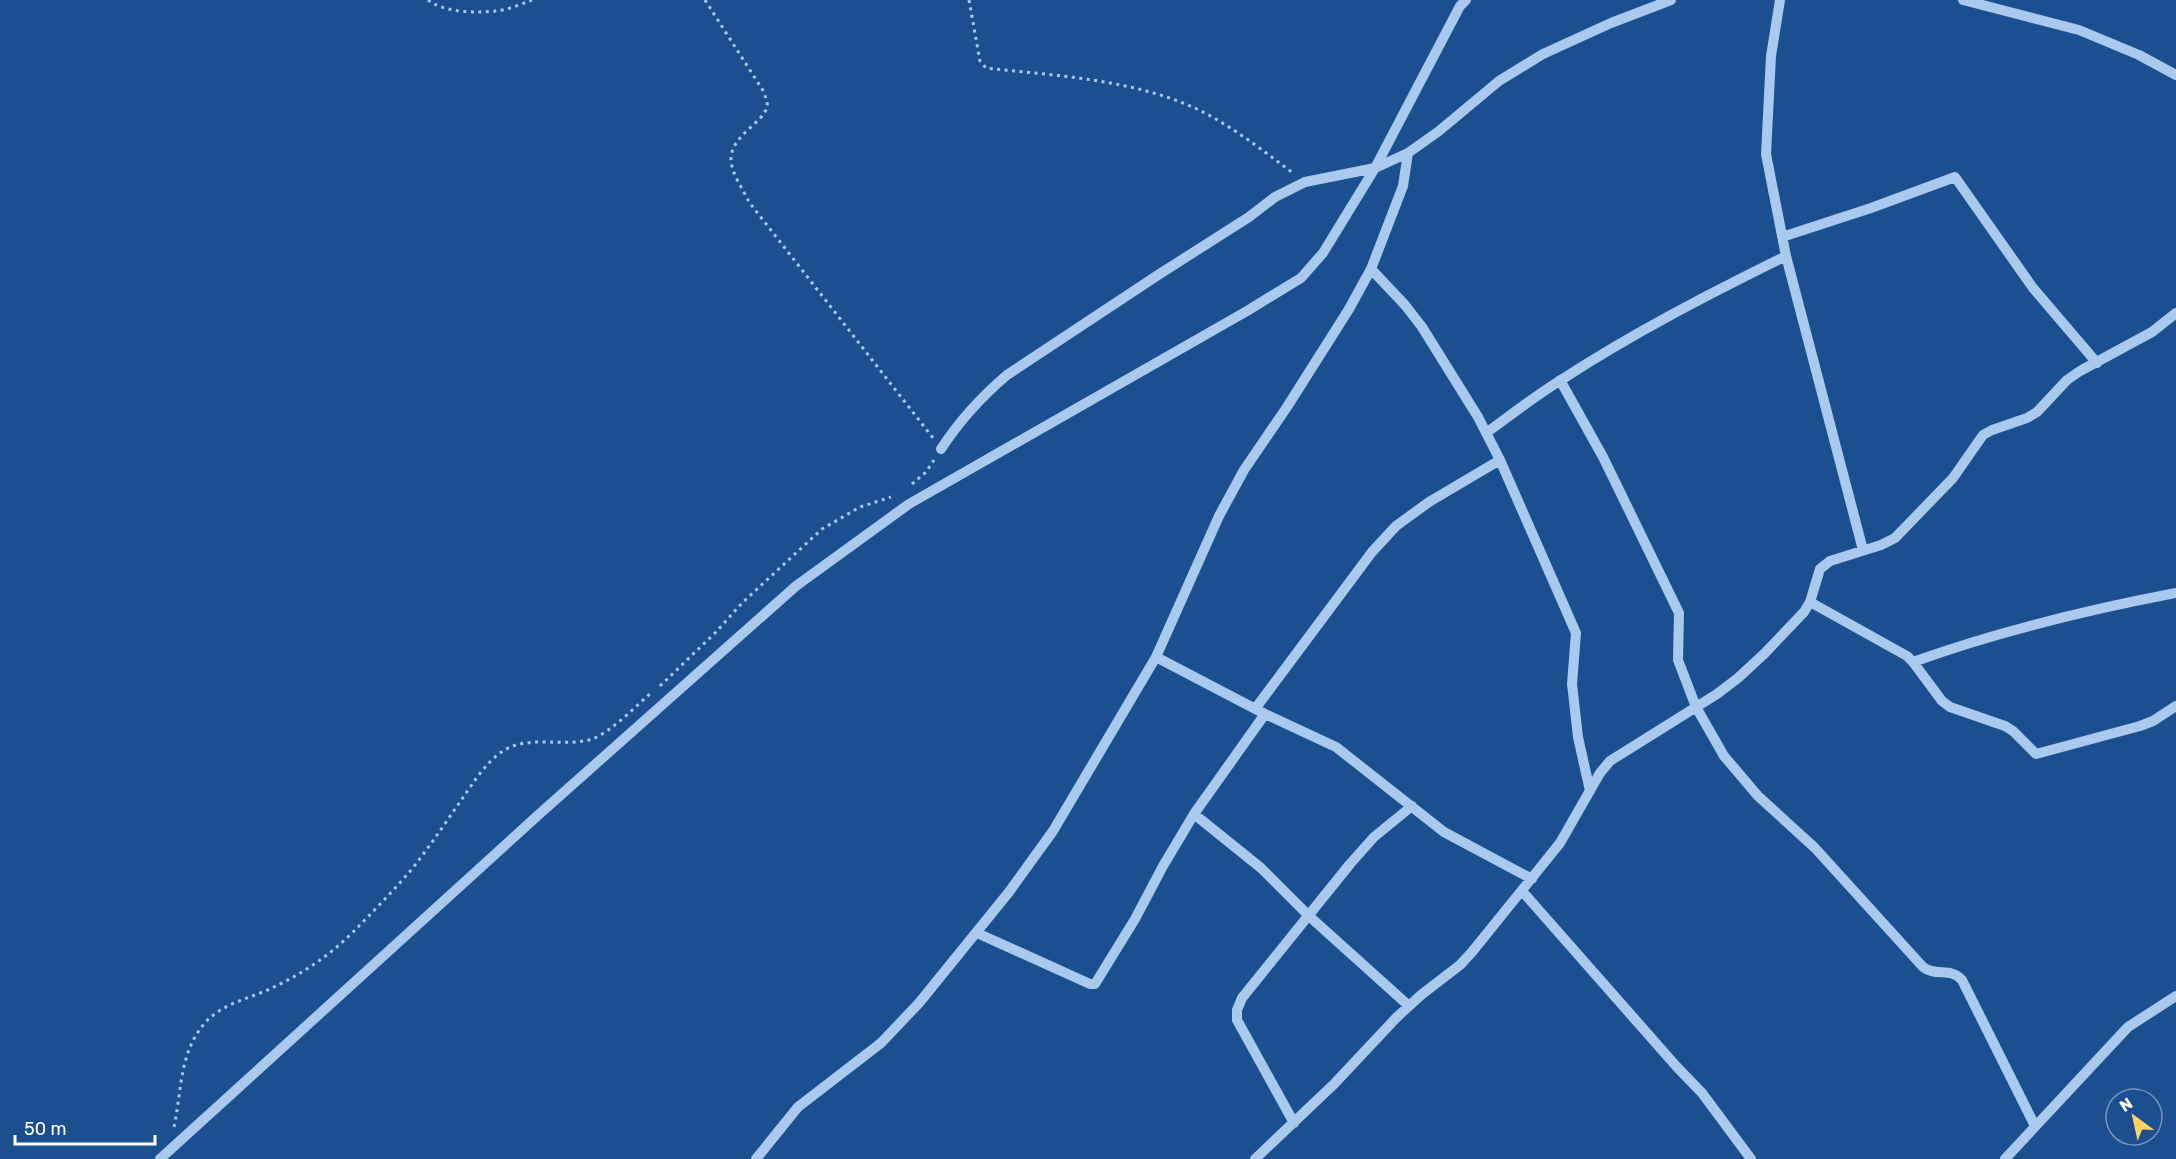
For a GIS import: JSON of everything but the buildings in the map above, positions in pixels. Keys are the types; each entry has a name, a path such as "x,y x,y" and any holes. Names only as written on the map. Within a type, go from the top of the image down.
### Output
{"street":[{"path":"160,1159 536,817 796,586 909,504 1187,346 1301,278 1323,253 1376,168 1460,6 1466,0"},
{"path":"941,449 957,424 986,393 1007,375 1249,218 1275,197 1305,182 1376,168 1408,153 1439,131 1499,81 1543,54 1611,23 1671,0"},
{"path":"1780,0 1771,56 1766,154 1786,256 1863,550"},
{"path":"1963,0 2079,30 2139,55 2176,75"},
{"path":"756,1159 798,1107 882,1043 919,1003 977,933 1053,831 1156,657 1219,516 1244,470 1349,309 1371,269 1404,186 1408,153"},
{"path":"1782,237 1955,177 2032,288 2097,363"},
{"path":"1486,433 1560,380 1691,303 1786,256"},
{"path":"1371,269 1406,304 1486,433 1576,633 1572,684 1578,737 1590,791"},
{"path":"1254,1159 1335,1083 1409,1006 1460,965 1560,843 1600,773 1610,761 1718,694 1765,653 1804,612 1810,602 1820,569 1830,561 1895,538 1953,478 1983,435 2037,412 2067,380 2152,332 2176,313"},
{"path":"1560,380 1603,457 1679,614 1678,660 1696,707 1724,756 1739,775 1815,848 1923,967 1934,972 1954,972 1962,980 2035,1126"},
{"path":"1255,709 1372,552 1396,526 1429,502 1500,460"},
{"path":"1913,662 1982,638 2114,605 2176,593"},
{"path":"1810,602 1907,656 1942,701 1950,707 2013,730 2036,754 2140,726 2153,721 2176,706"},
{"path":"1156,657 1255,709 1336,747 1444,832 1532,879"},
{"path":"977,933 1090,984 1095,984 1136,919 1163,866 1194,814 1265,714"},
{"path":"1294,1123 1237,1020 1237,1010 1242,998 1350,864 1374,837 1412,806"},
{"path":"1194,814 1253,860 1309,916 1409,1006"},
{"path":"1522,891 1702,1093 1751,1159"},
{"path":"2005,1159 2128,1027 2176,996"}],"path":[{"path":"428,0 459,11 497,11 532,0"},
{"path":"705,0 764,92 767,103 763,115 745,130 731,158 749,202 941,449 926,472 911,485"},
{"path":"969,0 980,61 986,68 1109,82 1162,96 1197,109 1241,134 1305,182"},
{"path":"174,1128 185,1057 206,1022 223,1009 274,987 319,962 353,932 411,869 475,780 501,752 523,742 571,743 593,738 616,723 659,686 716,632 742,603 822,529 860,507 893,496"}]}
